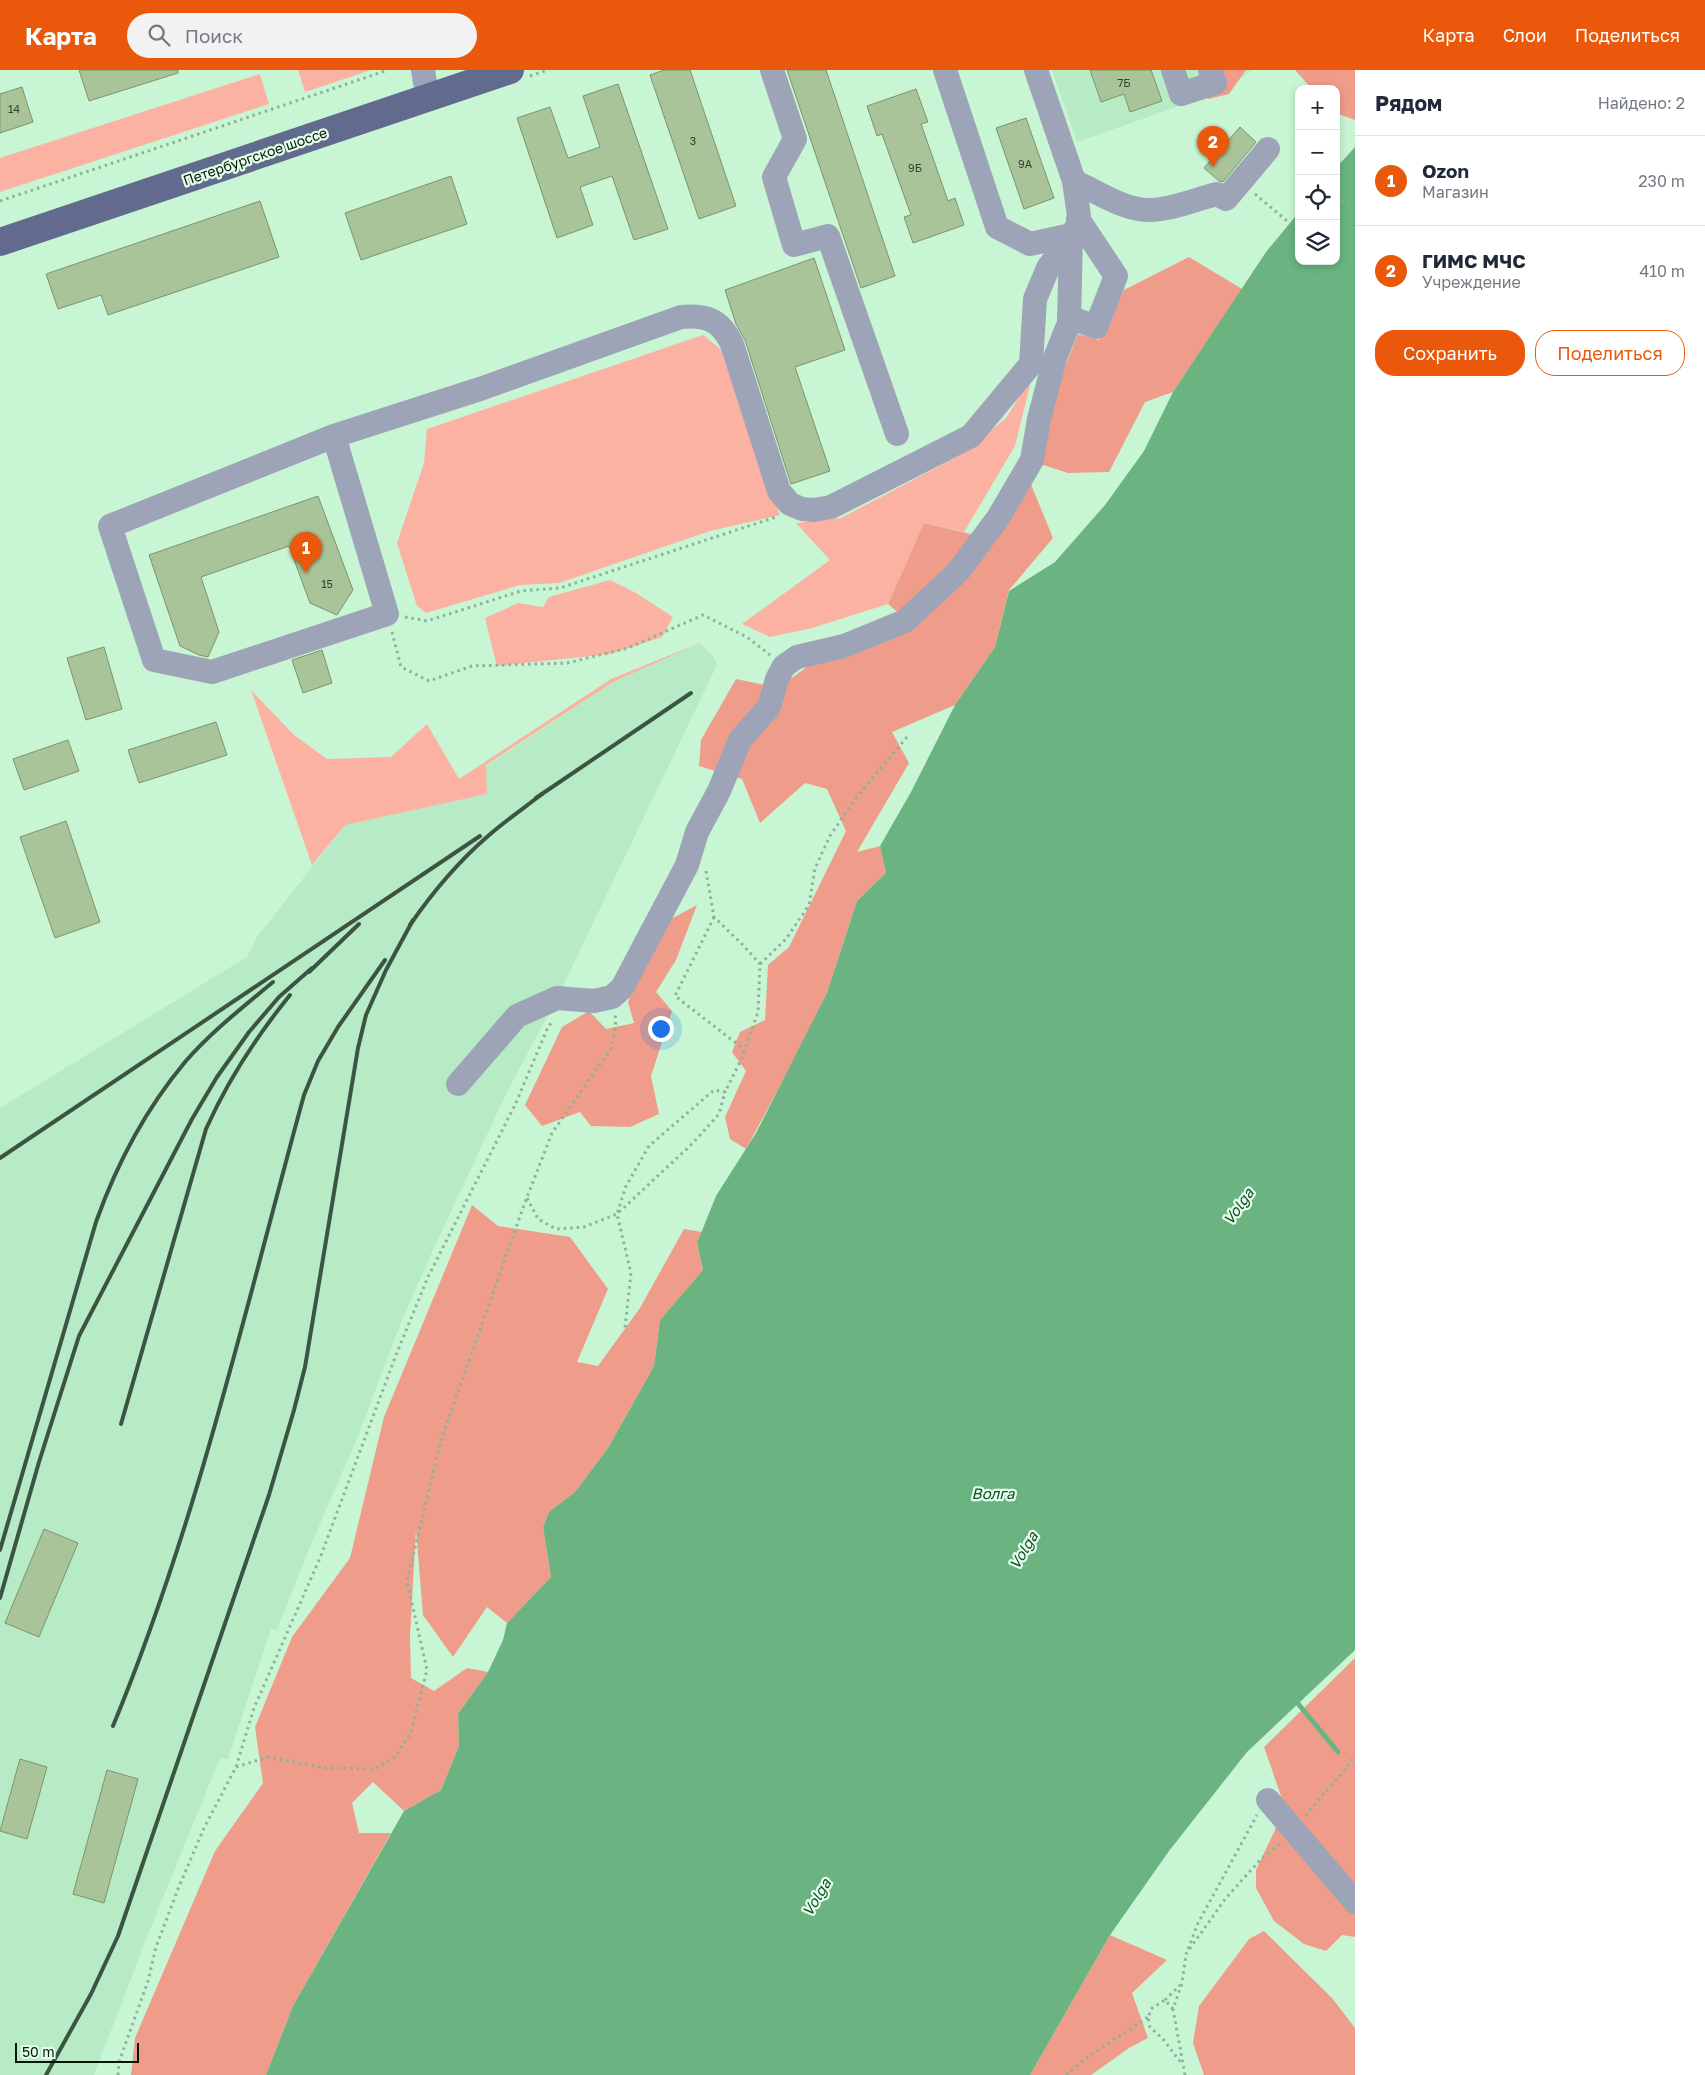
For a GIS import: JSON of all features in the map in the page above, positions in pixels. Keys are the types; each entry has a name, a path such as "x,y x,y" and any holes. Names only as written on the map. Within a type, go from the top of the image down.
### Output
{"main road":[{"name":"Петербургское шоссе","path":"0,224 424,77 464,70"},
{"name":"Петербургское шоссе","path":"0,242 510,70"}],"lane":[{"path":"772,70 795,139 774,177 794,245 828,236 897,434"},
{"path":"945,70 997,227 1030,244 1075,227"},
{"path":"458,1084 517,1016 557,998 594,1001 612,997 622,988 687,864 697,832 719,791 740,740 769,708 777,679 784,666 797,657 844,646 905,621 958,572 998,518 1032,460 1039,419 1056,358 1069,324 1075,227 1074,181 1036,70"},
{"path":"1173,70 1181,94 1215,83 1210,70"},
{"path":"1074,181 1123,204 1149,210 1174,206 1217,194 1226,199 1268,149"},
{"path":"1069,317 1096,327 1116,276 1075,227"},
{"path":"334,436 387,614 212,672 154,660 110,526 334,436 484,388 681,317 698,316 714,321 726,331 732,344 779,491 790,504 802,509 814,510 831,507 971,436 1030,364 1035,299 1048,268 1075,227"},
{"path":"1268,1800 1355,1902"}],"path":[{"path":"0,201 388,70"},
{"path":"1240,182 1287,221"},
{"path":"1340,200 1347,205"},
{"path":"784,666 747,637 703,615 628,648 567,662 472,666 429,681 401,667 387,614 427,620 521,591 560,588 802,509"},
{"path":"527,1198 538,1219 556,1229 584,1227 617,1214 694,1143 719,1114 725,1092 745,1050 758,1012 760,964 786,939 809,905 815,868 830,836 855,799 907,737"},
{"path":"706,871 714,917 675,996 745,1050"},
{"path":"714,917 760,964"},
{"path":"236,1767 268,1757 325,1768 375,1769 395,1757 411,1732 427,1670 407,1581 441,1440 552,1133 612,1047 616,1021 612,997"},
{"path":"118,2075 119,2062 148,1981 156,1947 204,1828 236,1767 254,1708 320,1558 396,1354 428,1278 515,1105 548,1026 554,1020"},
{"path":"625,1328 631,1273 617,1214 626,1186 649,1146 714,1090 725,1092"},
{"path":"1186,1954 1211,1918 1261,1859 1295,1832 1319,1798 1344,1773 1355,1756"},
{"path":"1185,2075 1173,2009 1182,1983 1186,1954 1198,1922 1222,1876 1256,1815 1268,1800"},
{"path":"1066,2075 1085,2059 1148,2017 1152,2008 1165,2000 1182,1983"},
{"path":"1165,2000 1173,2009"},
{"path":"1148,2017 1150,2027 1163,2039 1183,2065"}],"shaded area":[{"path":"298,70 371,70 305,92"},
{"path":"1052,70 1252,70 1225,90 1077,142"},
{"path":"1200,70 1246,70 1229,94 1208,99"},
{"path":"1295,70 1355,70 1355,120 1340,114 1340,85 1308,85"},
{"path":"260,74 269,104 0,192 0,158"},
{"path":"1189,257 1242,289 1173,392 1145,402 1109,472 1068,473 1040,464 1051,402 1078,334 1099,340 1124,290"},
{"path":"703,335 725,353 780,515 710,531 559,583 520,585 426,613 417,606 397,543 424,463 427,429"},
{"path":"1032,377 1015,446 964,532 924,523 888,604 812,628 770,637 742,624 830,560 796,523 841,518 962,454 1006,418"},
{"path":"1030,482 1053,538 1009,590 995,647 955,705 892,732 909,763 857,852 880,846 886,873 857,901 827,993 746,1149 730,1139 725,1117 746,1071 732,1052 740,1032 765,1020 768,965 789,947 846,831 827,789 805,783 760,823 742,779 699,766 701,740 736,679 765,685 784,684 808,666 914,626 888,604 924,523 992,539"},
{"path":"610,580 636,593 673,617 662,637 610,654 497,666 485,618 518,603 543,607 549,597"},
{"path":"700,643 713,656 717,665 557,998 507,1092 402,1320 358,1436 307,1554 277,1630 271,1629 228,1759 220,1758 147,1937 94,2075 0,2075 0,1108 247,957 257,937 345,825 486,794 486,766 613,682"},
{"path":"700,643 613,682 486,765 487,794 345,825 312,865 251,690 294,735 327,759 391,757 427,724 459,779 611,679"},
{"path":"697,905 676,960 656,992 672,1011 651,1076 659,1114 630,1127 591,1126 580,1112 542,1126 525,1105 562,1027 589,1011 606,1029 634,1023 628,1002 643,962 669,920"},
{"path":"472,1205 498,1226 570,1237 608,1289 577,1362 598,1366 640,1308 684,1229 702,1232 697,1244 703,1270 660,1320 654,1366 608,1448 575,1492 549,1512 543,1527 551,1577 507,1623 487,1607 453,1657 423,1615 416,1530 410,1636 411,1678 434,1691 467,1668 488,1672 458,1714 459,1746 441,1790 404,1811 373,1782 352,1803 359,1833 391,1833 293,2006 266,2075 131,2075 135,2038 215,1851 263,1783 255,1727 292,1637 350,1558 384,1417"},
{"path":"1355,1658 1355,1937 1342,1935 1326,1951 1304,1944 1274,1921 1256,1888 1256,1870 1275,1830 1281,1796 1264,1747"},
{"path":"1264,1931 1332,1998 1355,2028 1355,2075 1204,2075 1193,2043 1199,2006 1249,1939"},
{"path":"1110,1935 1167,1960 1132,1993 1148,2038 1129,2048 1091,2075 1030,2075"}],"water":[{"name":"Волга","path":"1355,147 1355,1650 1247,1752 1169,1851 1110,1935 1030,2075 266,2075 293,2006 404,1811 441,1790 459,1746 458,1714 488,1672 503,1640 507,1623 551,1577 543,1527 549,1512 575,1492 608,1448 654,1366 660,1320 703,1270 697,1243 716,1196 756,1133 827,993 857,901 886,873 880,846 911,792 955,705 995,647 1009,591 1055,562 1105,505 1144,451 1173,392 1266,252 1295,217 1295,265 1340,265 1340,164"}],"building":[{"path":"79,70 178,70 178,73 89,101"},
{"path":"664,70 690,70 736,206 699,219 650,75"},
{"path":"787,70 826,70 895,276 861,288"},
{"path":"1090,70 1151,70 1162,101 1130,112 1124,94 1101,102"},
{"path":"618,84 668,229 634,240 612,176 580,187 593,225 557,238 517,118 550,107 568,158 600,147 583,96"},
{"path":"22,87 33,122 0,133 0,94"},
{"path":"916,89 928,122 921,124 948,201 955,198 964,225 913,243 904,217 911,215 882,134 877,136 867,106"},
{"path":"1026,118 1054,198 1024,209 996,128"},
{"path":"1240,127 1256,142 1223,182 1219,181 1204,168"},
{"path":"451,176 467,224 361,260 345,213"},
{"path":"260,201 279,257 108,315 101,295 58,309 46,274"},
{"path":"814,258 845,350 795,367 830,471 791,484 745,340 736,324 725,290"},
{"path":"318,496 353,590 337,615 310,603 289,546 201,577 219,632 208,657 180,646 149,555"},
{"path":"104,647 122,709 86,720 67,658"},
{"path":"322,650 332,683 303,693 292,660"},
{"path":"216,722 227,755 139,783 128,750"},
{"path":"68,740 79,771 24,790 13,759"},
{"path":"66,821 100,922 55,938 20,837"},
{"path":"44,1529 78,1543 39,1637 5,1623"},
{"path":"20,1759 47,1767 27,1839 0,1831"},
{"path":"107,1770 138,1779 104,1903 73,1894"}],"waterway":[{"path":"1295,1700 1338,1752"}],"railway":[{"path":"536,798 691,693"},
{"path":"410,925 427,901 466,856 494,830 542,794"},
{"path":"0,1158 480,836"},
{"path":"46,2075 91,1994 118,1936 269,1495 305,1367 358,1048 366,1015 386,970 413,920"},
{"path":"309,972 359,924"},
{"path":"113,1726 143,1649 195,1493 304,1095 318,1061 338,1027 385,960"},
{"path":"0,1598 39,1462 79,1336 192,1119 217,1077 249,1032 279,997 312,968"},
{"path":"0,1550 96,1222 123,1158 157,1099 185,1062 216,1030 273,982"},
{"path":"121,1424 206,1129 244,1059 290,995"}],"place":[{"name":"ГИМС МЧС","path":"1213,167"},
{"name":"Ozon","path":"306,573"}],"water label":[{"name":"Volga","path":"1238,1206"},
{"name":"Volga","path":"1023,1550"},
{"name":"Volga","path":"816,1897"}]}
